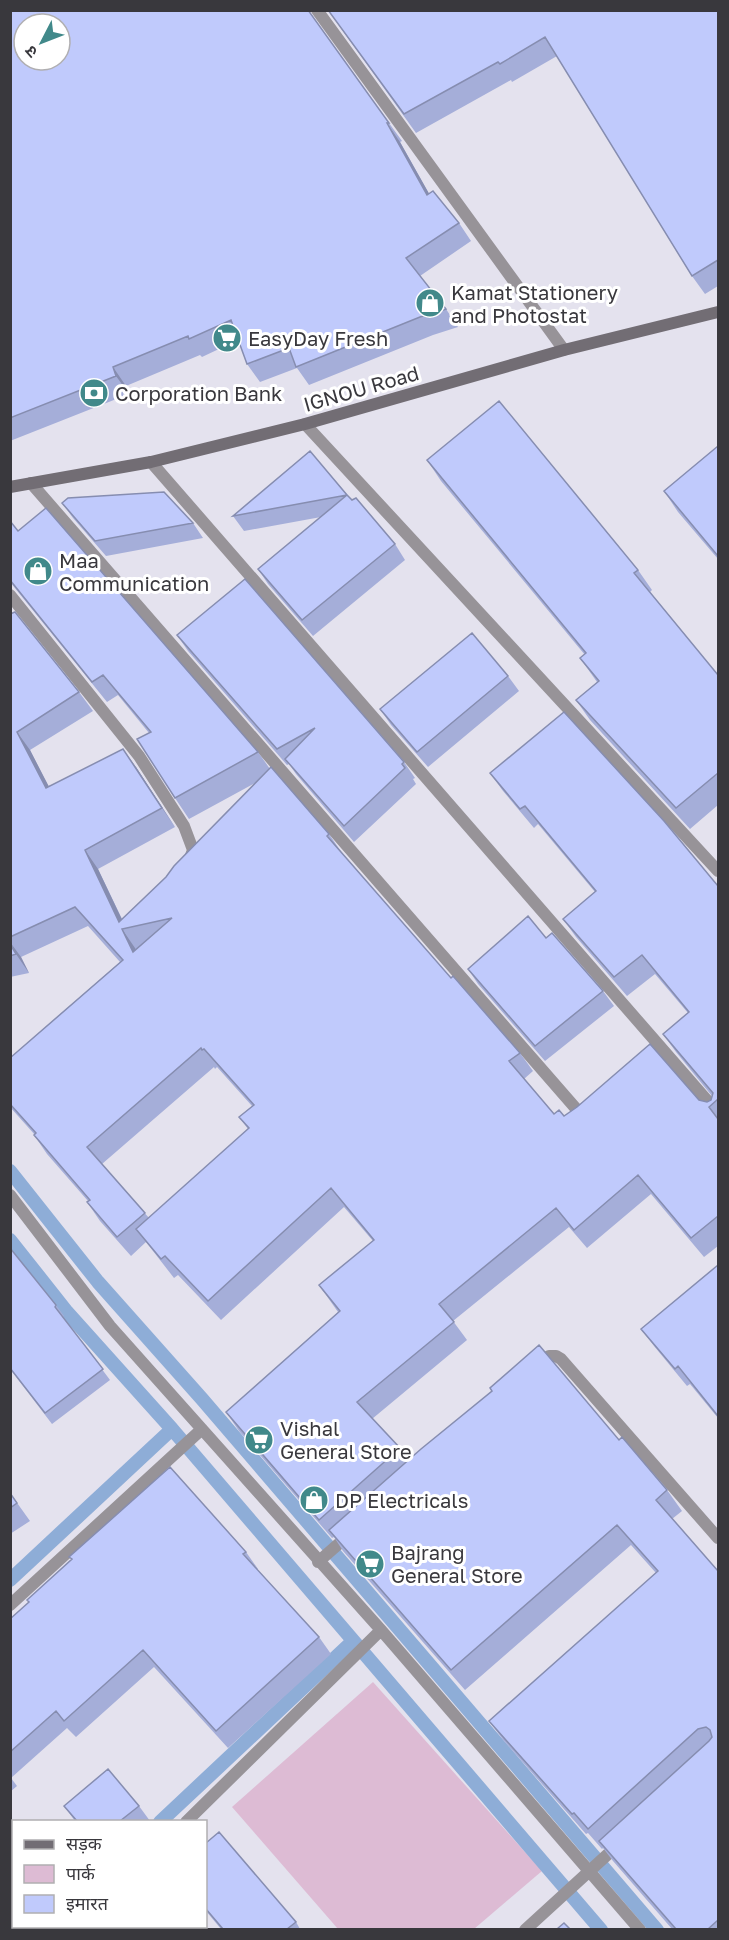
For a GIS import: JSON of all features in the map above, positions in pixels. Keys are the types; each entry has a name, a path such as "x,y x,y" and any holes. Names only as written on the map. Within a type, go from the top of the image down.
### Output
{"street":[{"path":"317,10 564,350"},
{"name":"IGNOU Road","path":"10,487 151,462 304,424 564,350 718,312"},
{"path":"304,424 718,871"},
{"path":"151,462 718,1113"},
{"path":"31,483 585,1119"},
{"path":"10,595 139,756 177,816 193,850 186,870"},
{"path":"10,1195 110,1326 381,1630 640,1929"},
{"path":"530,1373 549,1356 561,1359 718,1538"},
{"path":"10,1605 202,1429"},
{"path":"318,1562 357,1527"},
{"path":"187,1820 381,1630"},
{"path":"525,1929 632,1833"}],"green space":[{"path":"373,1682 542,1871 474,1929 338,1929 232,1807"}],"building":[{"path":"10,10 308,10 389,123 387,123 427,195 433,191 459,223 406,258 446,309 420,317 296,367 289,348 247,364 231,320 189,339 188,336 113,367 116,376 10,418"},
{"path":"328,10 718,10 718,260 692,276 545,37 500,64 498,62 404,114"},
{"path":"499,401 638,570 634,573 718,675 718,773 676,808 576,700 599,681 580,658 586,653 427,460"},
{"path":"718,446 718,556 664,491"},
{"path":"310,451 347,495 233,516"},
{"path":"164,492 193,523 95,541 62,503 68,498"},
{"path":"347,495 352,500 356,498 395,544 302,620 258,569"},
{"path":"46,508 258,752 175,798 137,739 151,732 103,675 92,682 10,580 10,521 18,531"},
{"path":"245,579 404,762 402,764 405,768 344,826 285,759 315,728 277,749 177,635"},
{"path":"15,612 79,692 17,732 46,788 123,749 162,808 85,850 119,922 166,877 174,866 271,767 329,834 327,836 520,1053 509,1061 554,1114 559,1110 564,1116 577,1107 650,1044 699,1100 707,1102 711,1100 713,1093 663,1034 689,1012 642,955 614,977 563,919 596,891 525,806 520,809 490,773 564,712 664,821 718,886 718,1099 709,1107 718,1119 718,1216 691,1238 638,1175 574,1230 556,1208 439,1304 454,1322 357,1402 400,1448 319,1520 226,1412 340,1311 319,1285 374,1240 331,1188 208,1301 165,1256 161,1259 136,1229 249,1128 239,1117 254,1105 204,1049 201,1048 87,1147 145,1213 117,1237 87,1202 90,1200 10,1104 10,1058 123,960 75,907 10,937 10,614","holes":["172,918 133,952 122,929"]},
{"path":"472,633 508,676 417,752 380,709"},
{"path":"528,916 546,938 552,933 603,991 535,1046 468,969"},
{"path":"10,944 16,954 10,956"},
{"path":"10,1248 103,1369 45,1413 10,1368"},
{"path":"718,1265 718,1416 678,1366 675,1369 641,1329"},
{"path":"539,1345 619,1440 622,1437 667,1490 656,1500 718,1571 718,1920 708,1929 676,1929 599,1841 709,1741 712,1737 710,1730 706,1727 698,1729 588,1829 489,1721 658,1571 617,1525 451,1670 329,1530 421,1449 492,1391 490,1388"},
{"path":"170,1467 246,1552 243,1554 319,1637 216,1731 143,1650 64,1721 56,1711 10,1752 10,1619 29,1602 27,1600 72,1559 69,1557"},
{"path":"10,1493 17,1503 10,1508"},
{"path":"108,1769 139,1806 121,1820 76,1820 64,1806"},
{"path":"219,1832 296,1922 287,1929 223,1929 207,1910 207,1842"},
{"path":"564,1923 570,1929 557,1929"},
{"path":"125,1928 126,1929 91,1929"}],"waterway":[{"path":"10,1171 98,1282 202,1399 657,1930"},
{"path":"10,1240 67,1312 172,1429 601,1930"},
{"path":"10,1580 172,1429"},
{"path":"162,1820 353,1641"}],"place":[{"name":"Kamat Stationery and Photostat","path":"430,303"},
{"name":"EasyDay Fresh","path":"227,338"},
{"name":"Corporation Bank","path":"94,393"},
{"name":"Maa Communication","path":"38,571"},
{"name":"Vishal General Store","path":"259,1440"},
{"name":"DP Electricals","path":"314,1500"},
{"name":"Bajrang General Store","path":"370,1564"}]}
